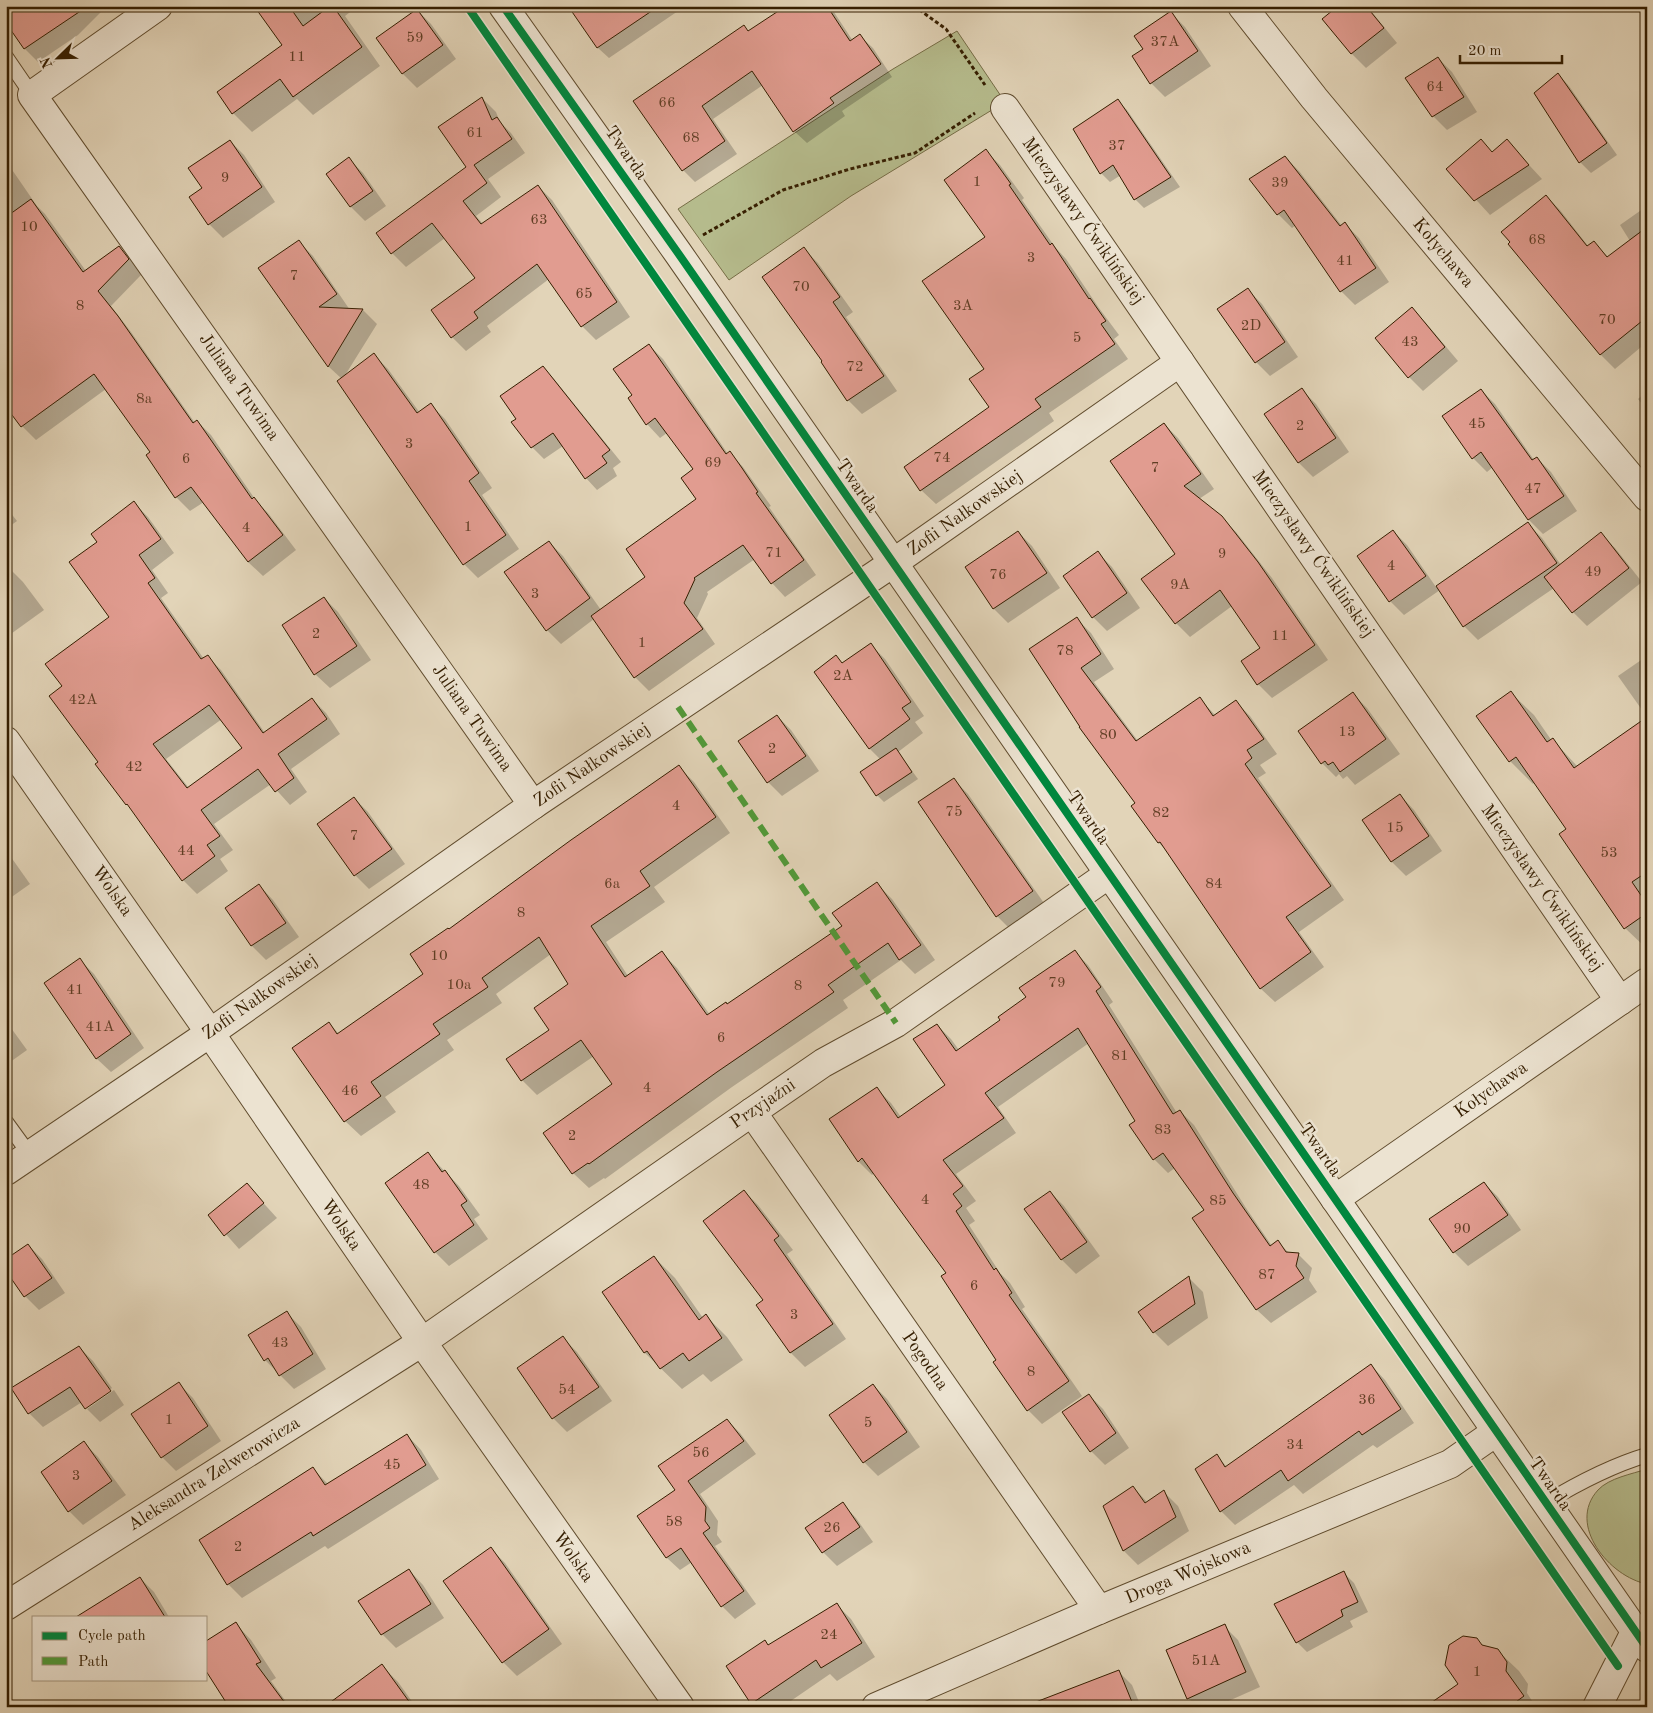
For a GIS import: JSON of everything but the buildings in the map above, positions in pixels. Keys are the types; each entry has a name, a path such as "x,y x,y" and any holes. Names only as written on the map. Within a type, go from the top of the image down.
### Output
{"street":[{"path":"32,95 158,6"},
{"name":"Twarda","path":"504,6 678,252 1545,1503 1643,1634"},
{"name":"Kołychawa","path":"1242,6 1314,98 1647,497"},
{"name":"Juliana Tuwima","path":"32,95 534,804"},
{"name":"Mieczysławy Ćwiklińskiej","path":"1000,104 1620,1001"},
{"name":"Zofii Nałkowskiej","path":"6,1171 210,1033 534,804 893,563 1180,362"},
{"name":"Wolska","path":"6,740 422,1342 680,1707"},
{"name":"Przyjaźni","path":"422,1342 752,1112 823,1064 896,1023 1109,874"},
{"name":"Kołychawa","path":"1336,1199 1647,982"},
{"name":"Pogodna","path":"752,1112 1099,1610"},
{"name":"Aleksandra Zelwerowicza","path":"6,1606 422,1342"},
{"name":"Droga Wojskowa","path":"876,1707 1099,1610 1450,1464 1496,1432"},
{"path":"1597,1707 1643,1634"}],"lane":[{"path":"6,57 32,95"},
{"path":"6,1122 30,1155"},
{"path":"1545,1503 1583,1480 1647,1454"}],"path":[{"path":"678,252 783,190 850,169 915,153 1000,104 946,29 914,6"}],"green space":[{"path":"957,31 1005,102 851,196 729,280 678,209 893,69"},
{"path":"1647,1469 1647,1584 1619,1571 1607,1560 1597,1548 1590,1533 1587,1518 1589,1504 1598,1490 1608,1482"}],"marked path":[{"path":"678,707 896,1023"}],"cycle path":[{"path":"467,6 1618,1666"},
{"path":"503,6 678,253 1647,1648"}]}
